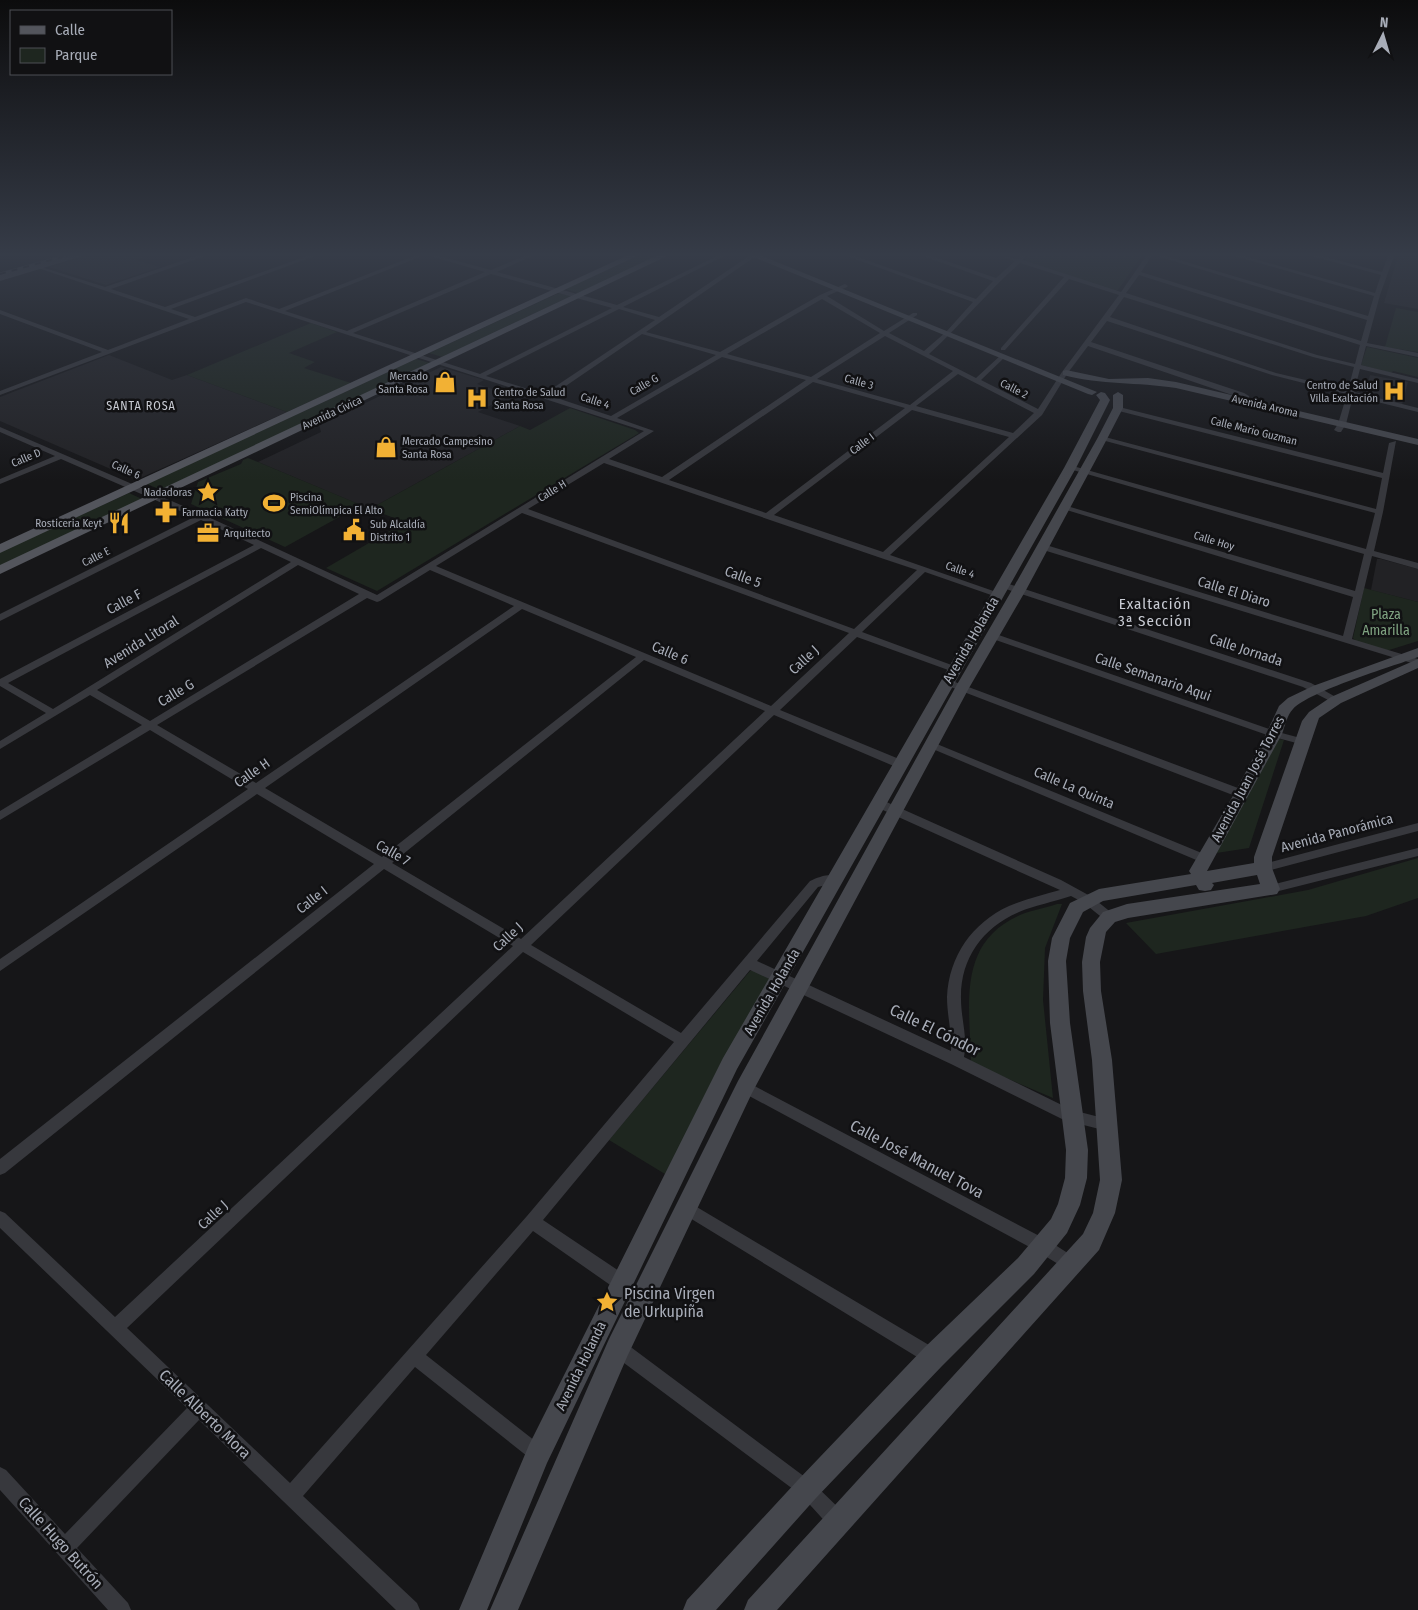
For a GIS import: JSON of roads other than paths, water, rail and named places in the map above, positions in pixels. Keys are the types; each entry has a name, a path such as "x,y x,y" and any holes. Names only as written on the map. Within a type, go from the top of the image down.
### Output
{"main road":[{"name":"Avenida Cívica","path":"0,549 472,331"},
{"name":"Avenida Cívica","path":"0,570 504,331"}],"street":[{"path":"51,331 107,352"},
{"path":"0,393 163,331"},
{"name":"Calle 4","path":"341,331 650,431"},
{"path":"347,333 351,331"},
{"path":"480,376 569,331"},
{"name":"Calle G","path":"612,418 762,331"},
{"name":"Calle 2","path":"881,331 1039,414"},
{"path":"663,480 887,331"},
{"path":"925,354 950,331"},
{"name":"Avenida Aroma","path":"950,331 1110,394 1147,387 1170,389 1340,427 1418,442"},
{"path":"976,381 1021,331"},
{"path":"884,556 1039,414 1063,376 1097,331"},
{"path":"1145,331 1274,374 1418,410"},
{"path":"1238,331 1315,356 1418,381"},
{"path":"1324,331 1365,344 1418,354"},
{"path":"1340,427 1356,367 1368,331"},
{"path":"545,397 640,332"},
{"name":"Calle 3","path":"640,332 1015,436"},
{"path":"1088,343 1241,396 1246,398 1246,401"},
{"name":"Calle I","path":"767,516 957,372"},
{"name":"Avenida Aroma","path":"1063,376 1110,394 1162,382 1246,401 1418,449"},
{"path":"0,385 10,389"},
{"name":"Avenida Holanda","path":"504,1610 618,1348 685,1206 745,1087 932,745 955,680 993,636 1006,590 1043,546 1064,508 1076,470 1102,438 1110,394"},
{"name":"Avenida Holanda","path":"473,1610 538,1454 730,1064 900,764 955,680 1076,470 1110,394"},
{"name":"Calle Mario Guzman","path":"1110,394 1385,476"},
{"name":"Calle 6","path":"0,429 201,517 377,599"},
{"name":"Calle H","path":"377,599 650,431"},
{"path":"1102,438 1379,512"},
{"path":"1347,641 1379,512 1393,443"},
{"name":"Calle D","path":"0,482 61,456"},
{"name":"Calle 4","path":"604,460 923,569 1006,590"},
{"path":"1076,470 1418,566"},
{"name":"Calle Hoy","path":"1064,508 1357,595"},
{"name":"Calle 5","path":"522,510 855,632 955,680 1242,794"},
{"name":"Calle E","path":"0,618 201,517"},
{"name":"Calle F","path":"0,683 261,545"},
{"name":"Calle El Diaro","path":"1043,546 1347,641 1415,658"},
{"name":"Avenida Litoral","path":"0,746 297,562"},
{"name":"Calle 6","path":"430,567 900,764"},
{"name":"Calle J","path":"114,1328 923,569"},
{"name":"Calle Jornada","path":"1006,590 1318,690 1336,700"},
{"name":"Calle G","path":"0,816 366,594"},
{"name":"Calle H","path":"0,966 521,605"},
{"name":"Calle Semanario Aqui","path":"993,636 1274,734 1304,742"},
{"name":"Calle I","path":"0,1168 644,656"},
{"path":"1271,889 1263,868 1263,857 1314,715 1336,700 1415,658"},
{"name":"Avenida Juan José Torres","path":"1202,868 1274,734 1284,709 1288,705 1318,690 1415,658"},
{"path":"0,683 53,713"},
{"name":"Calle 7","path":"90,690 682,1040"},
{"name":"Calle La Quinta","path":"932,745 1202,868"},
{"path":"878,803 897,810 1080,896 1109,917"},
{"name":"Avenida Panorámica","path":"1263,868 1418,827"},
{"path":"758,1610 1091,1242 1104,1213 1111,1180 1102,1060 1092,991 1091,962 1095,937 1104,921 1109,917 1127,911 1271,889 1418,852"},
{"path":"956,1060 958,1051 954,998 961,958 969,945 996,919 1012,910 1080,896 1099,895 1202,868 1263,868"},
{"path":"1202,868 1213,898"},
{"path":"291,1496 532,1221 814,884 820,881 834,880"},
{"path":"697,1610 807,1489 932,1357 1043,1246 1059,1226 1069,1205 1076,1178 1077,1150 1060,1023 1057,961 1061,938 1080,896"},
{"name":"Calle El Cóndor","path":"748,963 801,986 1072,1117 1107,1125"},
{"name":"Calle José Manuel Tova","path":"745,1087 1043,1246 1071,1264"},
{"path":"685,1206 932,1357"},
{"name":"Calle Alberto Mora","path":"0,1218 410,1610"},
{"path":"532,1221 622,1283"},
{"path":"618,1348 807,1489 838,1521"},
{"path":"414,1356 538,1454"},
{"path":"65,1547 199,1408"},
{"name":"Calle Hugo Butrón","path":"0,1476 121,1610"}],"place":[{"name":"Mercado Santa Rosa","path":"445,382"},
{"name":"Centro de Salud Villa Exaltación","path":"1394,391"},
{"name":"Centro de Salud Santa Rosa","path":"477,398"},
{"name":"Mercado Campesino Santa Rosa","path":"386,447"},
{"name":"Nadadoras","path":"208,492"},
{"name":"Piscina SemiOlímpica El Alto","path":"274,503"},
{"name":"Farmacia Katty","path":"166,512"},
{"name":"Rosticeria Keyt","path":"119,523"},
{"name":"Sub Alcaldía Distrito 1","path":"354,530"},
{"name":"Arquitecto","path":"208,533"},
{"name":"Piscina Virgen de Urkupiña","path":"607,1302"}],"district":[{"name":"SANTA ROSA","path":"141,406"},
{"name":"Exaltación 3ª Sección","path":"1155,612"}],"park label":[{"name":"Plaza Amarilla","path":"1386,622"}]}
